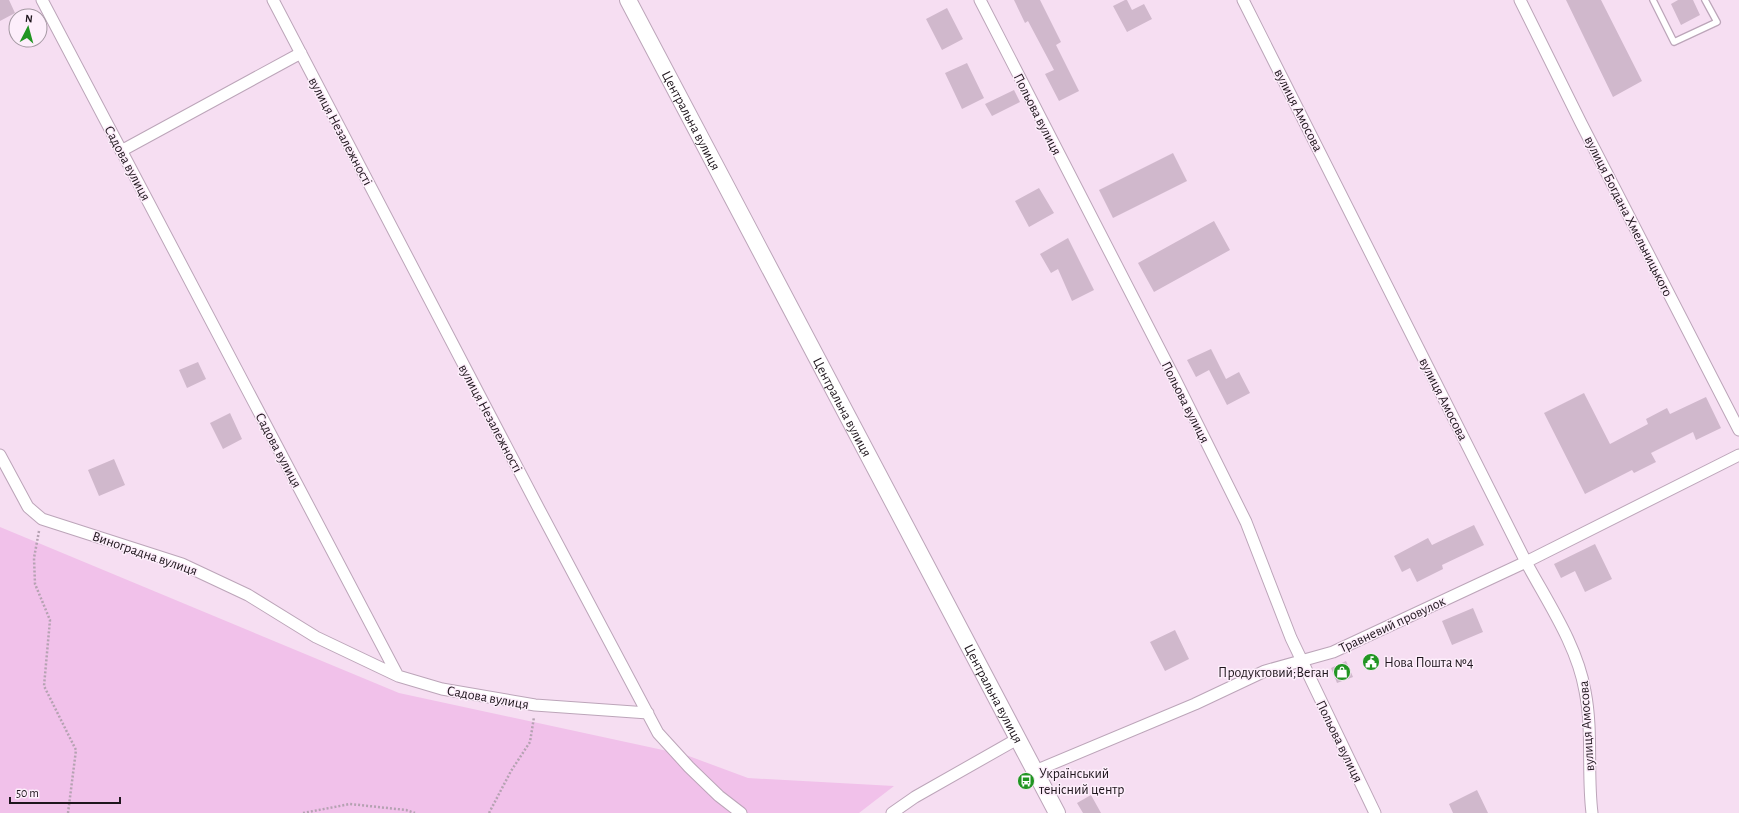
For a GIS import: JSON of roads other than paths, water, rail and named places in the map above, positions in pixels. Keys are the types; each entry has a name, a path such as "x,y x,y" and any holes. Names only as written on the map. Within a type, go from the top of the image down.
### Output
{"main road":[{"name":"Центральна вулиця","path":"628,0 1019,738 1057,813"}],"street":[{"name":"Садова вулиця","path":"42,0 398,676 442,689 536,705 648,713"},
{"name":"вулиця Незалежності","path":"272,0 658,733 689,767 741,813"},
{"name":"Польова вулиця","path":"980,0 1175,379 1246,522 1301,661 1375,813"},
{"name":"вулиця Амосова","path":"1243,0 1526,562 1569,642 1581,670 1586,693 1590,798 1592,813"},
{"name":"вулиця Богдана Хмельницького","path":"1520,0 1581,123 1739,430"},
{"path":"121,151 301,53"},
{"name":"Травневий провулок","path":"1035,771 1195,704 1265,671 1333,652 1526,562 1739,454"},
{"name":"Виноградна вулиця","path":"0,455 28,507 42,519 182,564 248,595 316,637 398,676"},
{"path":"892,813 1019,738"}],"lane":[{"path":"1653,0 1674,42 1717,22 1706,0"}],"place":[{"name":"Нова Пошта №4","path":"1371,662"},
{"name":"Продуктовий;Веган","path":"1342,672"},
{"name":"Український тенісний центр","path":"1026,781"}]}
